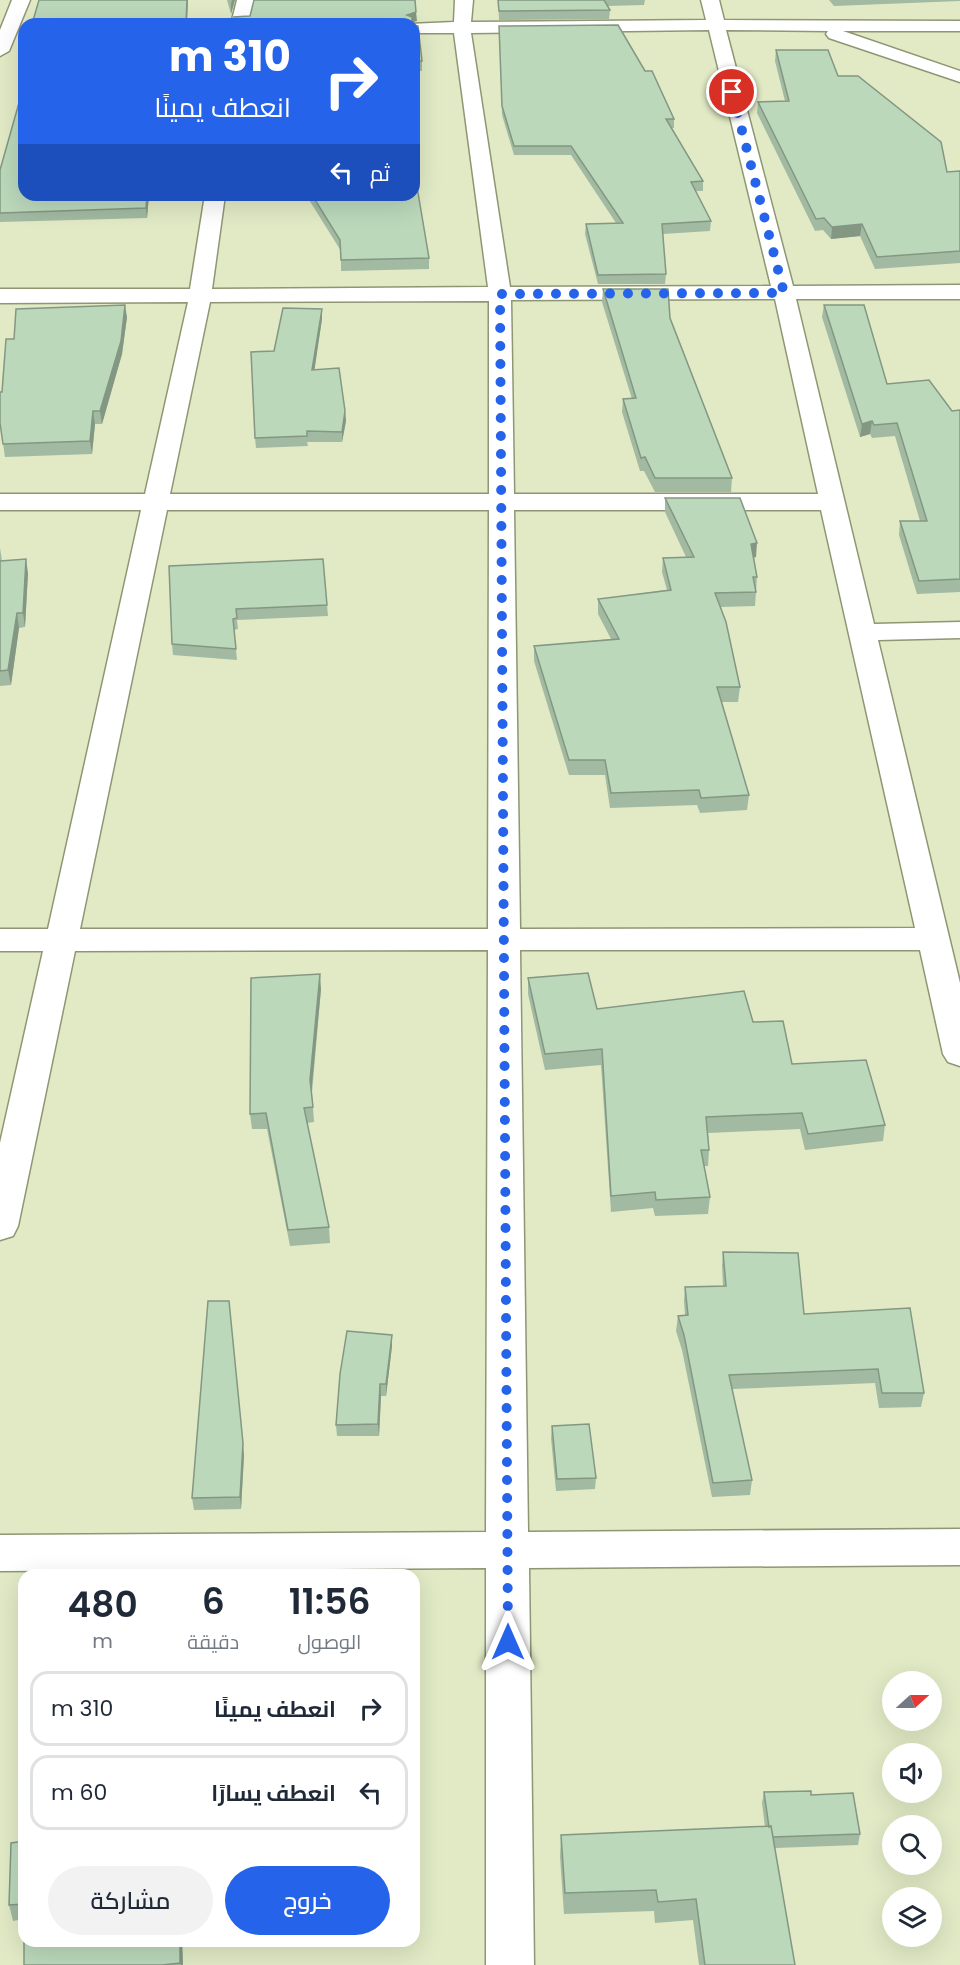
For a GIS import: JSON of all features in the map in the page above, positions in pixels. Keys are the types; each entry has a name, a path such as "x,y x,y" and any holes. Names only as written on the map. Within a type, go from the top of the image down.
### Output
{"street":[{"path":"0,51 21,0"},
{"path":"242,18 246,0"},
{"path":"464,0 462,28 500,294 510,1965"},
{"path":"710,0 784,293 960,1054"},
{"path":"941,9 955,26"},
{"path":"420,28 716,25 955,26"},
{"path":"811,25 960,78"},
{"path":"0,1226 200,296 214,201"},
{"path":"0,296 960,292"},
{"path":"0,502 832,502"},
{"path":"862,632 960,630"},
{"path":"0,940 933,939"},
{"path":"0,1552 960,1546"}],"building":[{"path":"39,0 187,0 186,18 34,18"},
{"path":"254,0 415,0 416,12 407,15 412,18 234,17 250,16"},
{"path":"498,0 604,0 610,10 499,11"},
{"path":"618,25 645,71 652,71 674,119 666,119 703,181 691,182 711,221 662,224 666,274 598,275 586,224 623,223 571,146 514,146 502,106 499,26"},
{"path":"776,50 828,50 838,76 858,76 941,142 947,172 960,171 960,251 877,257 862,224 832,227 824,218 816,219 758,102 789,101"},
{"path":"18,106 18,201 147,201 146,208 0,213 0,170"},
{"path":"316,201 419,201 429,258 341,260 340,240"},
{"path":"603,289 668,289 670,318 732,478 655,478 645,457 641,458 623,399 636,398"},
{"path":"125,305 121,341 100,411 93,411 90,441 3,444 0,392 2,392 6,339 14,339 16,309"},
{"path":"824,305 864,305 887,384 929,380 952,411 960,410 960,579 919,581 900,521 927,521 897,423 874,425 872,421 862,424"},
{"path":"283,308 322,309 312,370 339,368 345,411 342,432 307,431 307,436 255,438 251,352 274,351"},
{"path":"665,498 740,498 757,543 751,544 757,577 753,577 756,592 715,593 726,622 740,687 717,687 749,795 701,798 699,790 611,793 605,760 569,760 534,646 619,639 598,599 671,590 663,558 694,557"},
{"path":"26,559 23,613 17,613 8,670 0,671 0,561"},
{"path":"323,559 327,605 236,609 237,618 233,619 236,649 172,644 169,566"},
{"path":"588,973 597,1009 744,991 753,1022 783,1021 792,1064 866,1060 885,1125 808,1134 802,1113 706,1117 709,1150 701,1150 710,1197 656,1200 655,1192 611,1196 602,1049 545,1054 528,978"},
{"path":"320,974 310,1080 313,1107 304,1108 329,1227 288,1230 266,1113 250,1114 251,978"},
{"path":"723,1252 798,1253 804,1314 910,1308 924,1393 882,1393 878,1369 729,1375 752,1480 713,1483 684,1335 678,1316 688,1315 685,1287 726,1286"},
{"path":"208,1301 229,1301 243,1443 240,1497 192,1498"},
{"path":"347,1331 392,1335 386,1384 380,1384 378,1424 336,1425 340,1374"},
{"path":"589,1424 596,1478 557,1479 552,1426"},
{"path":"811,1791 811,1795 853,1793 860,1834 773,1837 771,1826 769,1827 764,1792"},
{"path":"771,1826 795,1965 705,1965 696,1899 658,1902 656,1890 565,1893 561,1835"},
{"path":"18,1842 18,1904 9,1905 11,1843"},
{"path":"24,1947 180,1947 180,1963 24,1965"}],"route":[{"path":"508,1642 500,294 784,293 732,92"}]}
